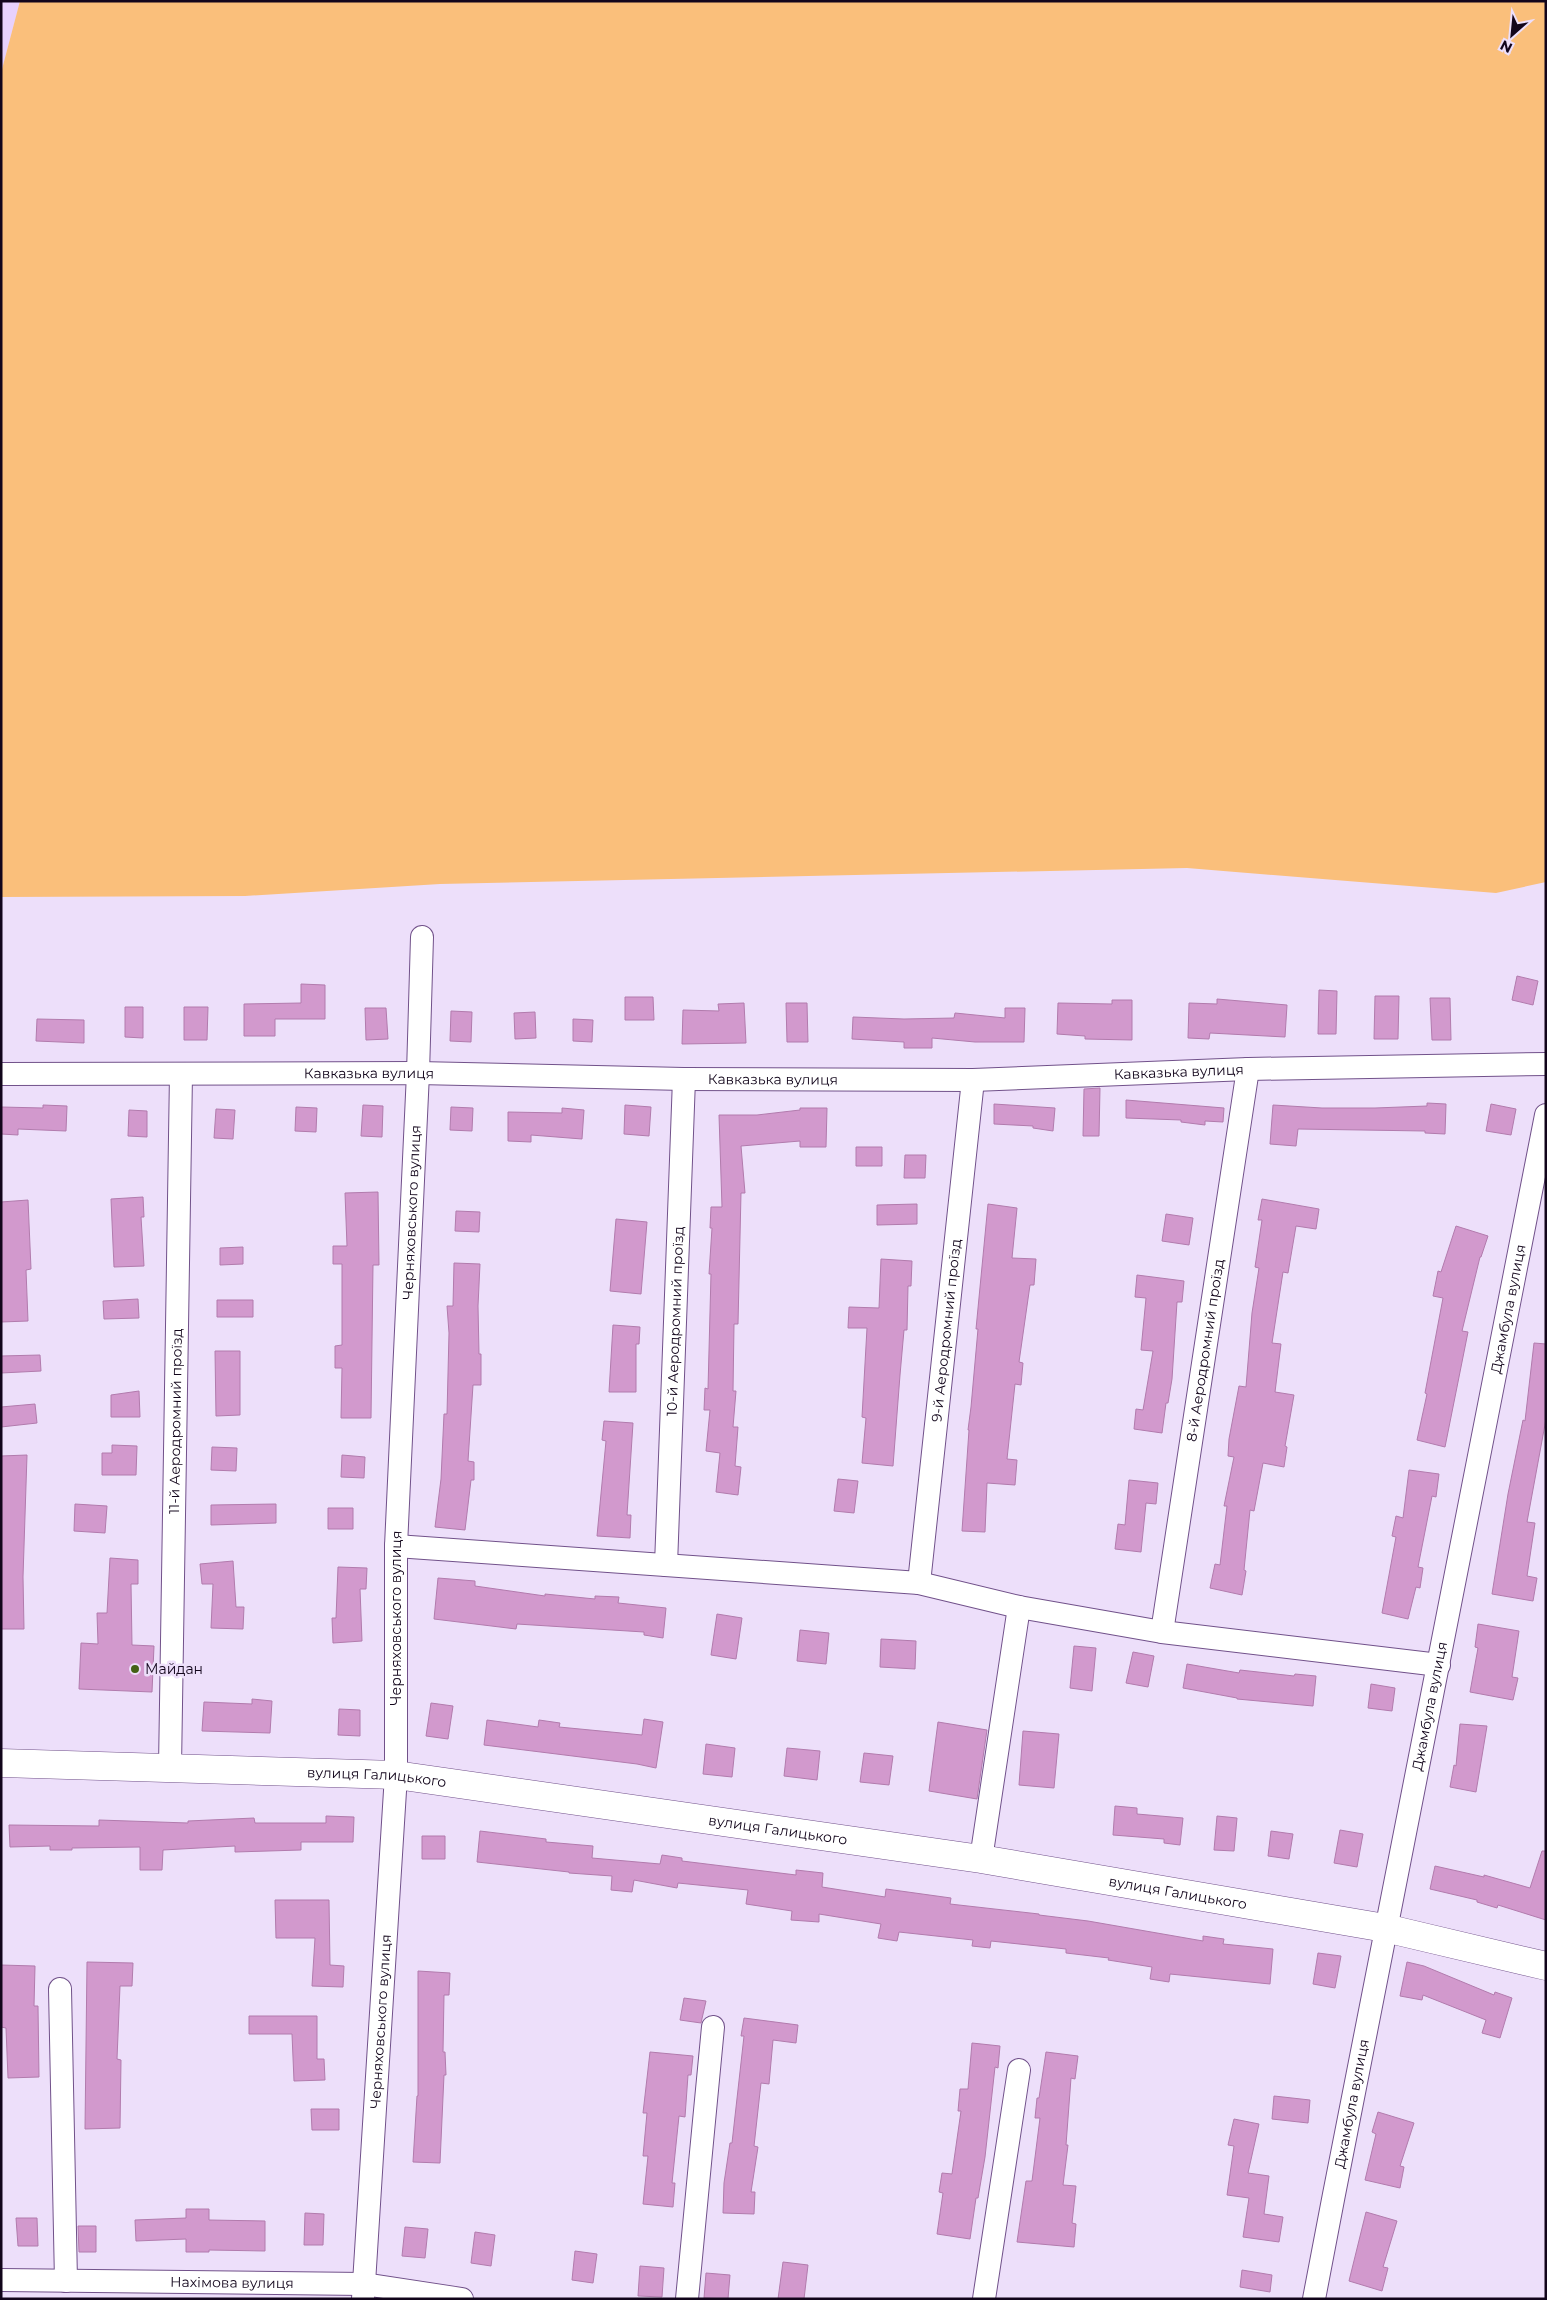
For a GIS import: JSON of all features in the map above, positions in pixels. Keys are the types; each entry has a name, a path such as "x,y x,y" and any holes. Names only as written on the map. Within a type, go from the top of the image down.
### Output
{"street":[{"name":"Черняховського вулиця","path":"363,2291 396,1775 396,1546 418,1073 422,937"},
{"name":"Кавказька вулиця","path":"1,1074 418,1073 684,1079 973,1080 1248,1070 1546,1064"},
{"name":"8-й Аеродромний проїзд","path":"1162,1632 1248,1070"},
{"name":"11-й Аеродромний проїзд","path":"170,1767 181,1074"},
{"name":"10-й Аеродромний проїзд","path":"666,1565 684,1079"},
{"name":"9-й Аеродромний проїзд","path":"919,1583 973,1080"},
{"name":"Джамбула вулиця","path":"1314,2299 1385,1928 1439,1665 1546,1115"},
{"path":"396,1546 919,1583 1020,1606 1162,1632 1439,1665"},
{"path":"982,1859 1020,1606"},
{"name":"вулиця Галицького","path":"1,1764 170,1767 396,1775 982,1859 1385,1928 1546,1966"},
{"path":"60,1989 66,2280"},
{"path":"687,2299 713,2027"},
{"path":"984,2299 1019,2070"},
{"name":"Нахімова вулиця","path":"1,2280 66,2280 363,2291 462,2299"}],"shaded area":[{"path":"1,1 20,1 1,73"},
{"path":"20,1 1546,1 1546,882 1496,893 1187,868 440,884 245,896 1,897 1,73"}],"building":[{"path":"1517,976 1538,981 1533,1005 1512,1000"},
{"path":"301,984 325,985 325,1019 275,1019 275,1036 244,1036 244,1004 301,1003"},
{"path":"1319,990 1337,991 1336,1034 1318,1034"},
{"path":"1375,996 1399,996 1398,1039 1374,1039"},
{"path":"625,997 653,997 654,1020 625,1020"},
{"path":"1430,998 1450,998 1451,1040 1432,1040"},
{"path":"1217,999 1287,1005 1285,1037 1210,1033 1209,1039 1188,1038 1189,1003 1217,1004"},
{"path":"1112,1000 1132,1000 1132,1040 1085,1039 1085,1036 1057,1034 1058,1003 1112,1004"},
{"path":"744,1003 746,1043 682,1044 683,1010 719,1011 718,1004"},
{"path":"786,1003 807,1003 808,1042 787,1042"},
{"path":"125,1007 143,1007 143,1038 125,1037"},
{"path":"184,1007 208,1007 207,1040 184,1040"},
{"path":"365,1008 386,1008 388,1039 366,1040"},
{"path":"1005,1008 1025,1008 1024,1042 975,1042 932,1038 932,1048 904,1048 904,1042 852,1039 853,1017 954,1018 955,1013 1005,1018"},
{"path":"451,1011 472,1012 471,1042 450,1041"},
{"path":"535,1012 536,1038 515,1039 514,1013"},
{"path":"37,1019 84,1020 84,1043 36,1041"},
{"path":"573,1019 593,1020 592,1042 573,1041"},
{"path":"1100,1088 1099,1136 1083,1136 1084,1089"},
{"path":"1126,1100 1224,1108 1223,1122 1205,1121 1205,1125 1181,1122 1181,1120 1126,1118"},
{"path":"1427,1103 1446,1104 1445,1134 1425,1133 1425,1131 1298,1129 1296,1146 1270,1144 1273,1105 1322,1108 1375,1108 1427,1106"},
{"path":"994,1104 1055,1108 1053,1131 1033,1128 1033,1126 994,1124"},
{"path":"1491,1104 1516,1109 1511,1135 1486,1131"},
{"path":"43,1105 67,1106 66,1131 18,1129 18,1135 1,1134 1,1107 43,1108"},
{"path":"363,1105 383,1106 382,1137 361,1136"},
{"path":"625,1105 651,1107 649,1136 624,1134"},
{"path":"296,1107 317,1108 316,1132 295,1131"},
{"path":"451,1107 473,1108 472,1131 450,1130"},
{"path":"562,1108 584,1110 582,1139 531,1135 531,1142 508,1141 508,1112 562,1113"},
{"path":"800,1108 827,1108 826,1147 800,1147 800,1141 741,1146 745,1193 741,1193 738,1324 734,1324 733,1391 736,1391 733,1427 738,1427 735,1466 741,1467 738,1495 716,1492 720,1453 706,1451 710,1410 704,1410 705,1388 708,1389 711,1207 722,1207 719,1115 757,1115 800,1110"},
{"path":"216,1109 235,1110 233,1139 214,1138"},
{"path":"129,1110 147,1111 147,1137 128,1136"},
{"path":"856,1147 882,1147 882,1166 856,1166"},
{"path":"905,1155 926,1155 925,1178 904,1178"},
{"path":"378,1192 379,1265 373,1265 371,1418 341,1418 342,1368 335,1368 335,1346 342,1345 342,1264 333,1264 333,1246 347,1246 345,1193"},
{"path":"143,1197 144,1217 141,1217 144,1266 114,1267 111,1199"},
{"path":"1262,1199 1319,1209 1316,1229 1296,1226 1288,1273 1283,1272 1272,1343 1281,1344 1275,1392 1294,1395 1285,1446 1287,1447 1284,1467 1263,1463 1254,1511 1250,1510 1244,1570 1246,1571 1242,1595 1210,1588 1215,1564 1220,1565 1227,1506 1224,1506 1234,1457 1228,1456 1229,1439 1239,1386 1246,1387 1252,1313 1259,1268 1255,1267 1262,1220 1258,1220"},
{"path":"28,1200 31,1269 26,1270 28,1321 1,1322 1,1202"},
{"path":"917,1204 917,1224 877,1225 877,1205"},
{"path":"988,1204 1017,1208 1012,1258 1036,1259 1034,1285 1030,1285 1019,1362 1023,1363 1021,1385 1015,1384 1007,1459 1017,1460 1015,1485 987,1483 985,1532 962,1531 968,1430 978,1329 976,1329"},
{"path":"456,1211 480,1212 479,1232 455,1231"},
{"path":"1166,1214 1193,1218 1189,1245 1162,1241"},
{"path":"616,1219 647,1222 641,1294 610,1291"},
{"path":"1456,1226 1488,1236 1480,1257 1462,1331 1468,1332 1445,1447 1417,1440 1427,1394 1425,1393 1443,1298 1433,1296 1438,1271 1441,1272"},
{"path":"243,1247 243,1264 220,1265 220,1248"},
{"path":"881,1259 912,1261 911,1286 908,1286 907,1330 904,1330 893,1466 862,1463 866,1418 862,1417 867,1328 848,1328 849,1307 879,1308"},
{"path":"454,1263 480,1264 478,1306 481,1385 473,1385 468,1461 474,1462 474,1480 471,1480 465,1530 435,1527 441,1479 444,1414 447,1414 449,1333 447,1306 453,1306"},
{"path":"1137,1275 1184,1281 1182,1302 1177,1302 1172,1379 1168,1403 1166,1403 1162,1433 1134,1429 1136,1409 1143,1410 1153,1351 1141,1350 1146,1298 1135,1297"},
{"path":"138,1299 139,1318 104,1319 103,1301"},
{"path":"217,1300 253,1300 253,1317 217,1317"},
{"path":"613,1325 640,1327 639,1344 636,1344 636,1392 609,1392"},
{"path":"1534,1343 1546,1344 1546,1419 1527,1522 1535,1523 1527,1576 1537,1578 1533,1601 1492,1594 1508,1494 1523,1420 1525,1421"},
{"path":"215,1351 240,1351 240,1415 216,1416"},
{"path":"40,1355 41,1371 1,1373 1,1356"},
{"path":"139,1391 140,1417 111,1417 111,1395"},
{"path":"35,1404 37,1423 1,1427 1,1407"},
{"path":"604,1421 633,1423 627,1515 631,1515 630,1538 597,1536 606,1441 602,1440"},
{"path":"112,1445 137,1446 136,1475 102,1475 102,1453 112,1453"},
{"path":"212,1447 237,1448 236,1471 211,1470"},
{"path":"27,1455 23,1577 24,1629 1,1629 1,1456"},
{"path":"342,1455 365,1457 364,1478 341,1477"},
{"path":"1409,1470 1439,1474 1436,1497 1432,1496 1418,1567 1423,1568 1420,1588 1416,1587 1408,1619 1382,1613 1396,1537 1392,1536 1396,1516 1403,1518"},
{"path":"838,1479 858,1481 854,1513 834,1511"},
{"path":"1129,1480 1158,1483 1156,1504 1146,1503 1141,1552 1115,1549 1118,1524 1125,1525"},
{"path":"75,1504 107,1506 105,1533 74,1531"},
{"path":"276,1504 276,1523 211,1525 211,1505"},
{"path":"328,1508 353,1508 353,1529 328,1529"},
{"path":"110,1558 138,1560 138,1584 131,1584 132,1645 154,1646 152,1692 79,1689 81,1643 98,1644 97,1613 107,1613"},
{"path":"233,1561 236,1607 244,1607 243,1629 211,1628 213,1584 202,1584 200,1564"},
{"path":"338,1567 367,1568 366,1589 360,1589 362,1641 333,1643 332,1618 336,1618"},
{"path":"438,1578 475,1581 475,1586 545,1596 545,1594 595,1599 595,1596 619,1597 618,1603 666,1608 663,1638 644,1635 644,1632 517,1624 516,1629 434,1619"},
{"path":"717,1614 742,1618 736,1659 711,1655"},
{"path":"1478,1624 1519,1631 1512,1677 1518,1678 1513,1700 1470,1692 1478,1648 1475,1647"},
{"path":"800,1630 829,1633 826,1664 797,1661"},
{"path":"881,1639 916,1641 915,1669 880,1667"},
{"path":"1074,1646 1096,1648 1092,1691 1070,1688"},
{"path":"1133,1652 1154,1656 1148,1687 1126,1683"},
{"path":"1187,1664 1239,1673 1240,1670 1294,1676 1295,1674 1316,1676 1313,1706 1237,1699 1183,1688"},
{"path":"1371,1684 1395,1688 1392,1711 1368,1708"},
{"path":"252,1699 272,1701 270,1733 202,1731 204,1702 252,1704"},
{"path":"431,1703 453,1706 448,1739 426,1736"},
{"path":"339,1709 360,1710 360,1736 338,1735"},
{"path":"644,1719 663,1722 656,1768 484,1745 487,1720 538,1727 539,1720 560,1723 559,1727 642,1735"},
{"path":"938,1722 987,1730 977,1799 929,1791"},
{"path":"1460,1724 1487,1726 1476,1792 1450,1787 1454,1765 1456,1766"},
{"path":"1023,1731 1059,1734 1054,1788 1019,1785"},
{"path":"706,1744 735,1748 732,1777 703,1774"},
{"path":"787,1748 820,1751 817,1780 784,1776"},
{"path":"864,1753 893,1756 889,1785 860,1782"},
{"path":"1115,1806 1137,1808 1137,1814 1183,1818 1180,1845 1164,1843 1164,1839 1113,1835"},
{"path":"326,1816 354,1817 353,1842 301,1842 301,1850 235,1852 235,1846 163,1850 162,1870 140,1870 140,1847 50,1850 50,1846 10,1847 9,1825 99,1826 99,1820 188,1823 188,1821 254,1818 255,1823 326,1823"},
{"path":"1217,1816 1237,1818 1234,1851 1214,1850"},
{"path":"1340,1830 1363,1834 1357,1867 1334,1863"},
{"path":"480,1831 546,1839 546,1842 593,1846 592,1858 660,1864 662,1855 682,1858 682,1861 796,1875 796,1870 823,1873 822,1887 885,1897 886,1889 951,1898 950,1904 1088,1921 1203,1941 1203,1936 1224,1939 1223,1944 1273,1949 1270,1984 1170,1974 1169,1982 1150,1979 1152,1967 1108,1960 1109,1958 1066,1953 1066,1949 991,1941 990,1948 972,1946 973,1940 899,1932 897,1941 878,1938 881,1924 819,1914 819,1922 791,1920 792,1911 746,1904 748,1890 678,1883 677,1888 634,1880 632,1892 611,1890 612,1876 477,1862"},
{"path":"1271,1831 1293,1834 1289,1859 1268,1856"},
{"path":"422,1836 445,1836 445,1859 422,1859"},
{"path":"1542,1851 1546,1851 1546,1920 1498,1905 1497,1908 1477,1902 1477,1900 1430,1889 1435,1866 1484,1877 1484,1875 1530,1888"},
{"path":"275,1900 329,1900 330,1965 344,1966 343,1987 312,1986 315,1938 276,1938"},
{"path":"1318,1953 1341,1956 1335,1988 1313,1984"},
{"path":"87,1962 133,1963 132,1986 120,1986 117,2059 121,2060 120,2128 85,2129"},
{"path":"1407,1962 1424,1966 1494,1995 1495,1992 1512,1998 1500,2038 1482,2033 1486,2020 1423,1995 1422,2000 1400,1996"},
{"path":"1,1965 35,1966 34,2006 38,2006 39,2077 8,2078 6,2028 1,2027"},
{"path":"418,1971 450,1973 449,1995 444,1995 443,2052 445,2052 446,2075 444,2075 440,2163 413,2162 418,2096"},
{"path":"684,1998 706,2001 701,2023 680,2020"},
{"path":"249,2016 317,2016 317,2059 324,2059 325,2080 294,2081 292,2034 249,2034"},
{"path":"744,2018 798,2025 796,2043 773,2040 769,2084 761,2083 754,2146 758,2147 751,2192 755,2192 754,2214 723,2213 724,2183 730,2143 732,2143 744,2036 741,2036"},
{"path":"972,2043 1000,2046 998,2068 995,2067 985,2157 970,2239 937,2234 943,2193 939,2192 942,2173 952,2174 961,2111 958,2111 960,2089 968,2089"},
{"path":"650,2052 693,2056 691,2075 688,2075 685,2117 679,2116 672,2183 675,2183 673,2207 643,2204 648,2156 643,2156 647,2113 643,2113"},
{"path":"1046,2052 1078,2056 1075,2079 1071,2078 1066,2145 1068,2145 1063,2185 1076,2186 1072,2223 1076,2224 1074,2247 1017,2242 1026,2181 1032,2181 1040,2118 1035,2118 1037,2098 1039,2098"},
{"path":"1274,2096 1310,2100 1308,2123 1272,2119"},
{"path":"311,2109 339,2109 339,2130 312,2130"},
{"path":"1378,2112 1414,2123 1400,2166 1404,2167 1400,2188 1365,2180 1376,2134 1372,2132"},
{"path":"1234,2119 1259,2124 1248,2173 1269,2176 1264,2214 1283,2217 1279,2242 1243,2237 1249,2198 1227,2195 1234,2146 1228,2145"},
{"path":"186,2209 209,2209 209,2220 265,2221 265,2251 209,2250 209,2252 186,2252 186,2239 136,2241 135,2220 186,2218"},
{"path":"1366,2212 1397,2221 1383,2267 1388,2268 1382,2291 1349,2281"},
{"path":"305,2213 324,2214 323,2245 304,2245"},
{"path":"16,2218 37,2218 38,2246 18,2246"},
{"path":"78,2226 96,2226 96,2252 79,2252"},
{"path":"405,2227 428,2229 425,2258 402,2256"},
{"path":"475,2232 495,2235 491,2266 471,2263"},
{"path":"575,2251 597,2254 593,2283 572,2280"},
{"path":"783,2262 808,2265 804,2299 778,2299"},
{"path":"640,2266 664,2268 662,2297 638,2296"},
{"path":"1242,2270 1272,2275 1270,2292 1240,2287"},
{"path":"706,2273 730,2275 728,2299 704,2298"}],"place":[{"name":"Майдан","path":"135,1669"}]}
